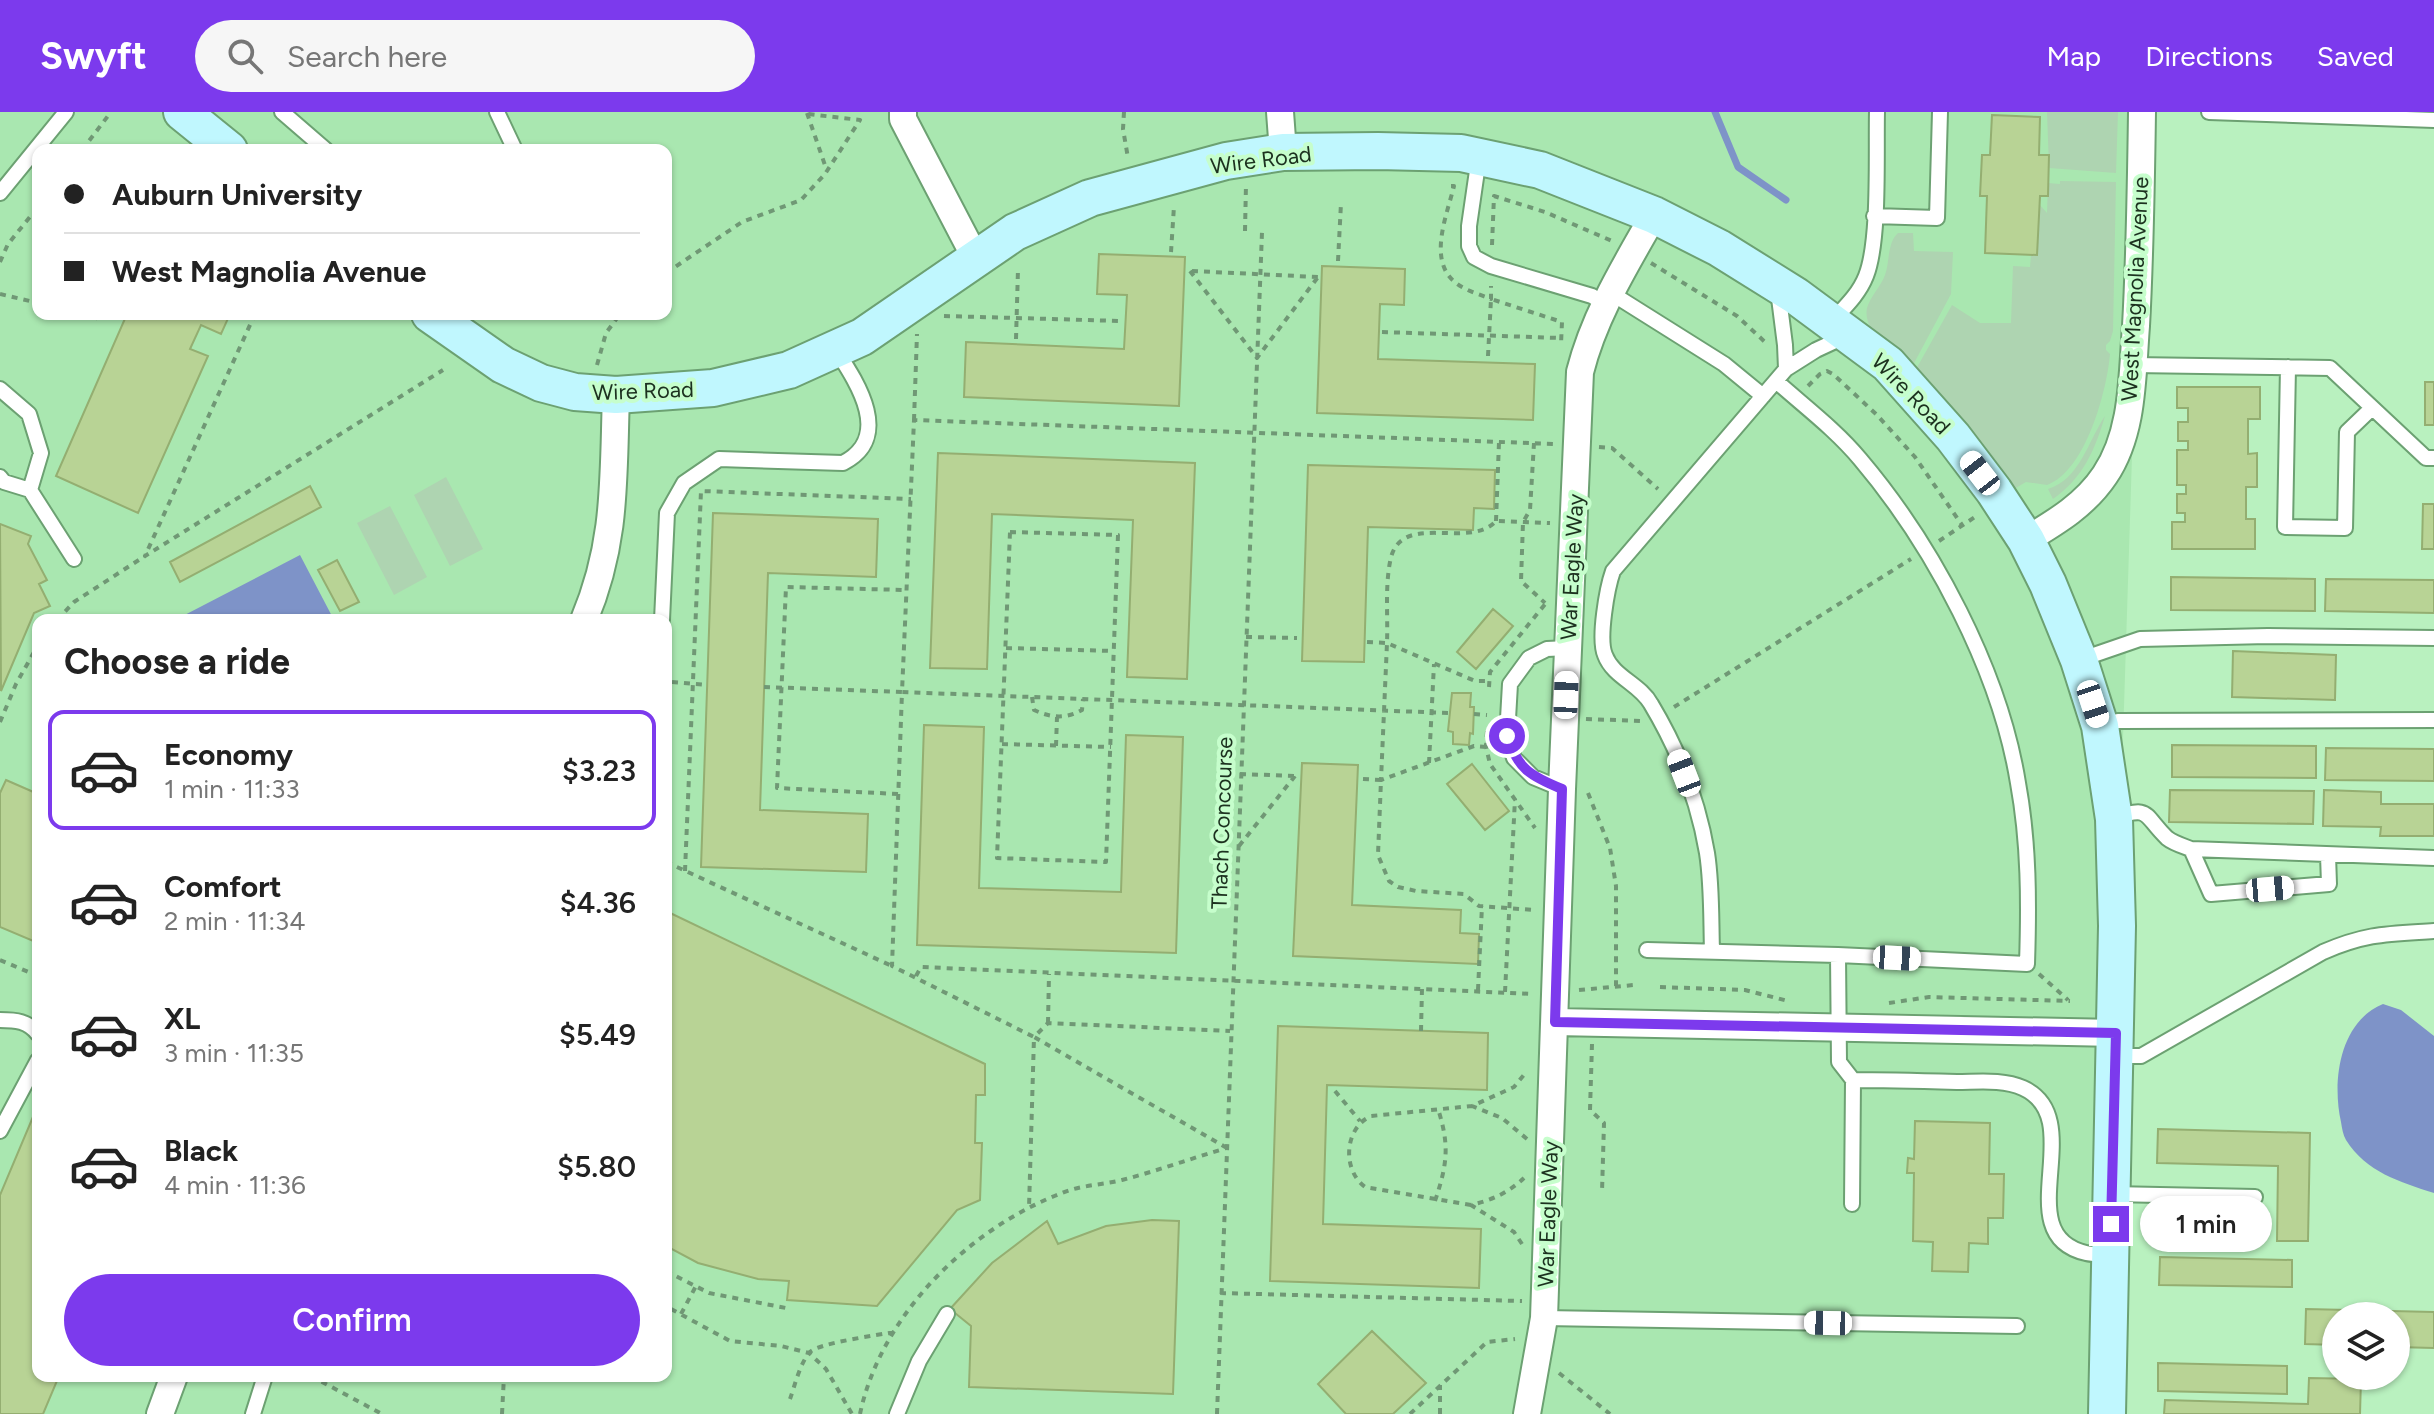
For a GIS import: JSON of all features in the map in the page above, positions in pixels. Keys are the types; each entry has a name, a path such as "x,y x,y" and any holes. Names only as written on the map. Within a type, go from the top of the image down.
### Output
{"street":[{"path":"182,112 222,144"},
{"path":"903,112 903,119 976,259"},
{"path":"1280,112 1283,152"},
{"name":"West Magnolia Avenue","path":"2026,540 2064,518 2083,501 2106,474 2121,441 2131,391 2140,262 2142,112"},
{"name":"Wire Road","path":"439,320 503,365 541,383 575,392 607,381 713,388 789,370 862,337 1015,232 1090,198 1226,161 1283,152 1461,153 1540,170 1654,215 1719,248 1777,283 1888,364 1953,437 2026,540"},
{"name":"War Eagle Way","path":"1527,1414 1573,787 1568,648 1580,372 1587,343 1608,298 1654,215"},
{"path":"587,614 599,585 614,504 607,381"},
{"path":"2026,540 2079,660 2100,726 2114,819 2117,926 2107,1414"},
{"path":"1555,1022 1839,1026 2115,1045"},
{"path":"160,1414 172,1382"}],"lane":[{"path":"40,144 66,112"},
{"path":"282,112 319,144"},
{"path":"497,112 512,144"},
{"path":"1712,951 1707,853 1697,812 1675,747 1649,699 1613,669 1604,654 1606,591 1613,571 1786,369 1816,350 1841,328 1867,274 1874,216 1877,112"},
{"path":"1874,216 1937,218 1940,112"},
{"path":"2209,112 2434,120"},
{"path":"0,193 32,154"},
{"path":"1479,157 1469,246 1474,257 1491,266 1608,298 1724,364 1763,396"},
{"path":"1777,283 1786,369"},
{"path":"662,614 667,513 684,483 719,459 843,463 861,448 867,432 867,403 835,349"},
{"path":"2133,365 2330,368 2426,458 2434,458"},
{"path":"2288,367 2285,527 2345,528 2347,432 2372,408"},
{"path":"1647,950 2027,964 2029,899 2018,782 1986,673 1939,572 1900,509 1858,456 1776,381"},
{"path":"0,389 29,414 41,453 30,490"},
{"path":"0,477 4,482 30,490 74,559"},
{"path":"2079,660 2140,639 2268,636 2434,638"},
{"path":"1568,648 1547,649 1529,658 1510,684 1507,736 1514,758 1533,777 1573,787"},
{"path":"2100,726 2118,721 2434,720"},
{"path":"2114,819 2137,810 2149,814 2169,840 2191,849 2434,858"},
{"path":"2191,849 2211,894 2329,884 2328,855"},
{"path":"2115,1045 2141,1056 2323,952 2353,939 2386,933 2434,931"},
{"path":"1838,955 1839,1062 1853,1080 1852,1204"},
{"path":"0,1020 16,1020 32,1026"},
{"path":"0,1131 32,1071"},
{"path":"1853,1080 2006,1083 2023,1088 2037,1097 2051,1123 2049,1216 2056,1236 2086,1253 2111,1255"},
{"path":"2112,1194 2255,1197"},
{"path":"1534,1310 2017,1326"},
{"path":"897,1414 919,1361 947,1314"},
{"path":"253,1414 263,1382"}],"path":[{"path":"87,144 111,112"},
{"path":"1124,112 1123,129 1129,160"},
{"path":"672,269 742,222 801,200 827,171 860,120 807,113 827,171"},
{"path":"1245,231 1247,182"},
{"path":"1488,356 1494,196 1575,223 1634,251 1737,316 1772,349"},
{"path":"1338,261 1341,203"},
{"path":"1171,252 1174,205"},
{"path":"0,262 8,244 32,214"},
{"name":"Thach Concourse","path":"1217,1414 1262,232"},
{"path":"1016,339 1018,269"},
{"path":"1190,271 1260,274 1318,277 1257,358 1190,271"},
{"path":"0,294 32,302"},
{"path":"1491,299 1562,322 1562,326"},
{"path":"938,316 1122,321"},
{"path":"145,556 252,320"},
{"path":"607,381 606,333 616,320"},
{"path":"1382,332 1561,338"},
{"path":"892,966 917,333"},
{"path":"63,614 74,602 145,556 443,370"},
{"path":"1808,386 1820,374 1827,371 1833,374 1877,415 1915,457 1962,525"},
{"path":"914,420 1556,444"},
{"path":"1499,442 1496,521 1477,533 1422,532 1408,536 1396,547 1390,561 1378,855 1389,881 1398,887 1464,894 1482,906 1540,910"},
{"path":"1534,443 1530,510 1523,522 1521,581 1545,603"},
{"path":"1589,446 1612,448 1672,501"},
{"path":"685,871 701,491 911,499"},
{"path":"1581,719 1653,721 1983,512"},
{"path":"1496,521 1553,523"},
{"path":"1010,532 1118,535 1114,651 1106,862 997,858 1010,532"},
{"path":"898,794 777,788 786,587 906,590"},
{"path":"1490,672 1550,598"},
{"path":"1246,637 1297,638"},
{"path":"1367,642 1387,643 1475,681 1489,681"},
{"path":"1006,648 1114,651"},
{"path":"0,722 32,656"},
{"path":"1429,763 1434,664"},
{"path":"672,682 707,685"},
{"path":"764,687 1448,713"},
{"path":"1032,697 1034,710 1057,717 1082,710 1083,699"},
{"path":"1474,714 1487,715"},
{"path":"1056,746 1057,717"},
{"path":"1587,733 1588,720"},
{"path":"1002,744 1111,747"},
{"path":"1363,779 1381,780 1474,746 1486,747 1490,764 1539,834"},
{"path":"1237,848 1295,776 1240,774"},
{"path":"1573,787 1610,848 1616,886 1616,986"},
{"path":"1505,992 1515,799"},
{"path":"672,865 892,966 1034,1037 1227,1148"},
{"path":"1478,990 1482,906"},
{"path":"0,960 32,973"},
{"path":"1887,1003 1929,997 2070,1001 2027,964"},
{"path":"915,977 921,967 1536,994 1537,980"},
{"path":"1029,1208 1034,1037 1048,1023 1049,974"},
{"path":"1569,991 1634,985"},
{"path":"1660,987 1745,990 1789,1001"},
{"path":"1421,1031 1422,988"},
{"path":"1048,1023 1230,1031"},
{"path":"1592,1037 1590,1110 1604,1123 1602,1192"},
{"path":"1529,1067 1514,1087 1472,1106 1371,1116 1360,1121 1353,1131 1350,1162 1356,1180 1365,1187 1471,1205 1494,1199 1513,1189 1529,1173"},
{"path":"1335,1091 1360,1121"},
{"path":"1472,1106 1502,1118 1530,1142"},
{"path":"1435,1201 1447,1156 1445,1131 1438,1109"},
{"path":"860,1414 874,1372 895,1332 934,1278 965,1248 1002,1222 1064,1192 1119,1181 1227,1148"},
{"path":"1471,1205 1514,1232 1526,1250"},
{"path":"672,1274 709,1293 786,1308"},
{"path":"681,1314 696,1286"},
{"path":"1220,1293 1534,1310"},
{"path":"672,1310 730,1341 781,1346 809,1353 826,1369 852,1414"},
{"path":"790,1399 809,1353 823,1344 895,1332"},
{"path":"1410,1414 1487,1342 1522,1339"},
{"path":"1553,1368 1610,1414"},
{"path":"322,1382 382,1414"},
{"path":"502,1414 504,1382"},
{"path":"1440,1385 1440,1414"}],"shaded area":[{"path":"0,112 2143,112 2117,926 2107,1414 0,1414"},
{"path":"2047,112 2118,112 2116,173 2049,168"},
{"path":"2060,181 2116,182 2113,331 2106,345 2110,354 2108,369 2092,428 2073,464 2061,477 2047,485 2026,482 2014,489 1964,421 1915,371 1952,305 1980,323 2011,323 2013,266 2030,267 2031,255 2037,255 2039,204 2047,213 2048,183 2060,184"},
{"path":"1898,233 1913,233 1914,251 1953,252 1951,294 1912,367 1882,342 1867,317 1868,304 1885,275 1890,247"},
{"path":"2105,416 2097,440 2080,472 2053,499 2048,489 2059,484 2076,468"},
{"path":"446,477 483,549 450,566 414,495"},
{"path":"390,506 427,577 394,595 357,523"}],"water":[{"path":"300,555 331,614 187,614"},
{"path":"2383,1004 2401,1010 2434,1036 2434,1193 2396,1180 2374,1168 2354,1151 2343,1134 2338,1106 2342,1055 2357,1024"}],"building":[{"path":"1992,115 2040,117 2039,155 2049,155 2048,196 2040,196 2037,255 1985,253 1987,196 1980,196 1982,155 1990,155"},
{"path":"1099,254 1185,257 1179,406 964,397 966,342 1124,349 1127,295 1097,294"},
{"path":"1322,266 1405,269 1404,305 1380,304 1378,359 1535,364 1533,420 1317,413"},
{"path":"124,320 227,320 221,334 201,325 190,349 208,356 138,513 56,476"},
{"path":"2425,382 2434,382 2434,425 2425,425"},
{"path":"2177,387 2260,387 2260,419 2248,419 2248,454 2257,453 2257,487 2246,487 2246,519 2255,519 2255,549 2172,549 2172,522 2185,522 2185,513 2177,513 2177,494 2186,494 2186,485 2177,485 2177,450 2188,450 2188,441 2178,441 2178,422 2188,422 2188,408 2177,408"},
{"path":"938,453 1195,463 1187,679 1127,677 1133,520 992,514 987,669 930,668"},
{"path":"1308,465 1495,470 1494,509 1474,508 1473,530 1368,527 1364,662 1302,661"},
{"path":"310,486 321,507 180,582 170,562"},
{"path":"2423,504 2434,504 2434,549 2422,549"},
{"path":"713,513 878,519 876,577 768,573 760,810 868,814 866,872 701,867"},
{"path":"0,524 31,536 28,544 47,580 39,584 50,606 32,614 1,691"},
{"path":"337,560 359,602 340,611 318,570"},
{"path":"2171,577 2315,579 2315,611 2171,610"},
{"path":"2326,579 2434,580 2434,613 2325,611"},
{"path":"1493,609 1513,626 1476,669 1457,652"},
{"path":"2233,651 2336,655 2335,700 2232,697"},
{"path":"1452,693 1471,693 1473,734 1470,733 1469,745 1453,744 1453,732 1448,731"},
{"path":"924,725 984,727 979,888 1121,892 1126,735 1183,737 1176,953 917,945"},
{"path":"2172,745 2316,746 2316,778 2172,777"},
{"path":"2326,748 2434,749 2434,781 2325,780"},
{"path":"1302,763 1358,765 1352,905 1461,910 1460,933 1479,934 1478,964 1293,956"},
{"path":"1472,764 1509,811 1485,830 1447,784"},
{"path":"6,780 32,791 32,940 0,927 0,793"},
{"path":"2170,790 2314,791 2313,824 2169,822"},
{"path":"2324,790 2381,792 2381,804 2434,804 2434,836 2380,836 2381,827 2323,826"},
{"path":"672,914 985,1064 985,1095 976,1095 975,1143 982,1143 980,1200 957,1210 877,1306 787,1300 789,1281 758,1279 698,1263 672,1249"},
{"path":"1278,1026 1488,1033 1487,1090 1327,1085 1323,1224 1481,1229 1479,1288 1270,1281"},
{"path":"32,1119 32,1382 56,1382 43,1414 0,1414 0,1195"},
{"path":"1915,1121 1990,1123 1989,1174 2004,1174 2003,1218 1988,1218 1988,1244 1969,1243 1968,1272 1932,1271 1933,1242 1913,1241 1914,1173 1907,1173 1908,1158 1914,1159"},
{"path":"2158,1129 2310,1133 2308,1241 2277,1241 2278,1166 2157,1163"},
{"path":"1152,1220 1179,1221 1173,1394 969,1387 971,1326 950,1309 992,1263 1047,1221 1058,1244 1106,1226"},
{"path":"2160,1257 2292,1260 2292,1287 2159,1285"},
{"path":"2306,1309 2322,1309 2322,1345 2305,1344"},
{"path":"2410,1311 2434,1312 2434,1348 2410,1347"},
{"path":"1372,1331 1426,1383 1393,1414 1346,1414 1318,1384"},
{"path":"2158,1363 2287,1366 2287,1394 2158,1391"},
{"path":"2309,1378 2322,1378 2322,1390 2361,1390 2360,1414 2164,1414 2165,1400 2308,1404"}],"waterway":[{"path":"1715,112 1738,167 1786,200"}],"route":[{"path":"1507,736 1514,758 1533,777 1562,789 1555,1022 2116,1033 2111,1224"}]}
